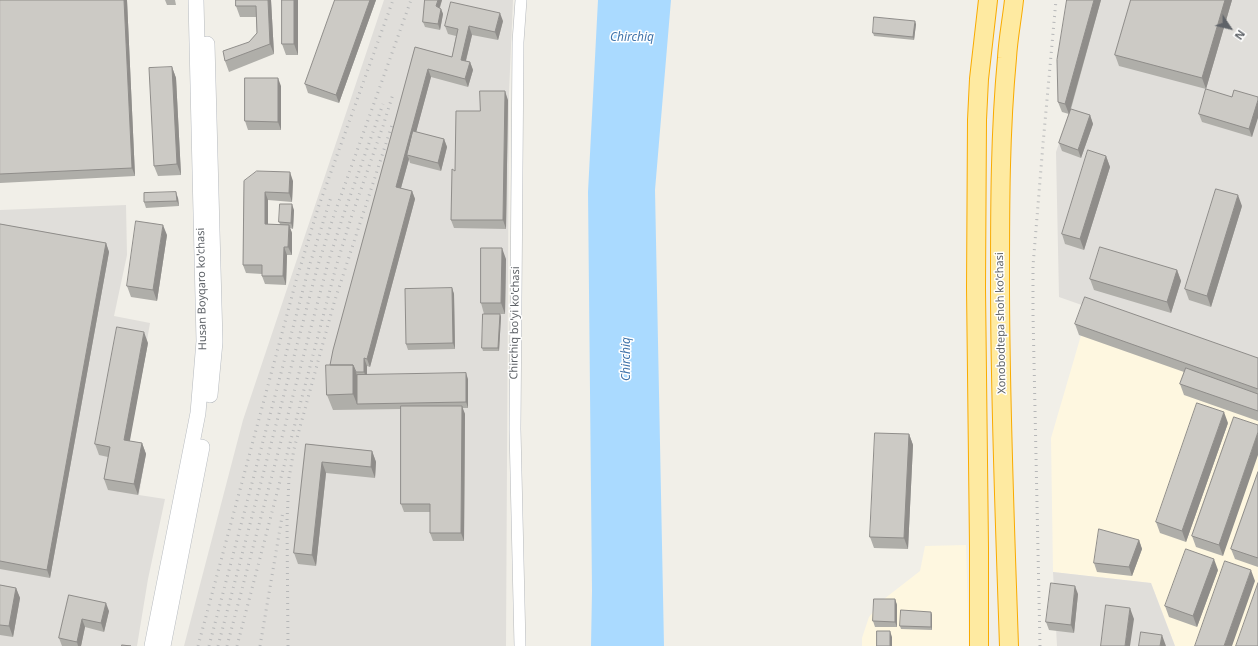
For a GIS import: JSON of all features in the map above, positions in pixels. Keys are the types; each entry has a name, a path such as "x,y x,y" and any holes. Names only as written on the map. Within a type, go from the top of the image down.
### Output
{"highway":[{"path":"979,646 976,218 977,120 980,72 988,0"},
{"name":"Xonobodtepa shoh ko'chasi","path":"1009,646 1002,433 1000,204 1002,126 1007,57 1014,0"}],"main road":[{"name":"Husan Boyqaro ko'chasi","path":"152,646 198,413 210,341 196,0"},
{"name":"Husan Boyqaro ko'chasi","path":"163,646 207,416 210,341 206,0"}],"street":[{"name":"Chirchiq bo'yi ko'chasi","path":"520,646 514,429 518,42 521,0"}],"shaded area":[{"path":"384,0 513,0 509,93 506,646 184,646 243,420"},
{"path":"1101,0 1258,0 1258,367 1059,297 1056,152 1069,114"},
{"path":"126,205 127,255 114,316 150,323 128,450 146,454 139,495 165,499 148,579 137,646 0,646 0,210"},
{"path":"1089,308 1258,367 1258,646 1175,646 1151,583 1053,572 1051,438"},
{"path":"966,545 969,646 862,646 862,638 869,617 884,599 920,571 925,546"},
{"path":"1053,572 1151,583 1175,646 1057,646"}],"water":[{"name":"Chirchiq","path":"598,0 671,0 655,190 664,646 591,646 592,591 588,192"}],"building":[{"path":"0,0 124,0 132,168 0,174"},
{"path":"236,0 268,0 270,44 225,61 223,51 249,42 257,33 256,6 236,6"},
{"path":"282,0 294,0 294,44 282,44"},
{"path":"335,0 370,0 336,95 305,84"},
{"path":"425,0 438,0 436,6 441,9 438,24 423,22"},
{"path":"1067,0 1094,0 1065,104 1058,102 1057,60"},
{"path":"1131,0 1225,0 1202,78 1115,55"},
{"path":"451,2 500,13 495,32 469,26 461,60 470,62 465,79 428,69 396,187 412,191 367,359 364,358 364,372 356,372 353,365 330,365 415,47 452,57 458,29 445,26"},
{"path":"874,17 915,21 913,37 873,33"},
{"path":"172,67 177,164 154,166 149,68"},
{"path":"245,78 278,78 278,122 245,121"},
{"path":"1206,89 1232,97 1234,90 1258,97 1249,129 1199,114"},
{"path":"480,91 505,91 503,220 451,220 452,169 455,171 456,111 480,111"},
{"path":"1071,109 1090,115 1078,150 1059,143"},
{"path":"413,131 444,139 438,163 407,155"},
{"path":"1088,150 1106,156 1080,239 1062,234"},
{"path":"257,171 290,172 289,193 265,192 265,224 289,225 288,247 284,247 283,276 262,276 262,265 243,265 244,181"},
{"path":"1216,189 1238,195 1207,296 1185,289"},
{"path":"176,192 177,201 144,202 144,193"},
{"path":"280,204 292,204 291,223 279,222"},
{"path":"136,221 163,225 153,290 127,286"},
{"path":"0,224 106,243 47,570 0,561"},
{"path":"1100,247 1177,270 1167,302 1090,279"},
{"path":"481,248 502,248 501,303 481,303"},
{"path":"452,288 453,343 406,344 405,289"},
{"path":"1085,297 1258,358 1258,389 1075,324"},
{"path":"483,314 500,314 498,348 482,348"},
{"path":"117,327 144,332 124,440 142,443 134,484 104,479 110,447 95,444"},
{"path":"326,365 353,365 353,394 327,395"},
{"path":"1186,368 1258,394 1258,411 1180,384"},
{"path":"466,373 466,402 357,404 357,375"},
{"path":"1197,403 1224,412 1182,531 1156,522"},
{"path":"401,406 462,406 461,533 430,533 430,504 401,504"},
{"path":"1234,417 1258,425 1258,432 1219,545 1192,536"},
{"path":"875,433 909,434 904,538 870,537"},
{"path":"306,444 372,451 371,467 322,462 312,555 294,553"},
{"path":"1258,472 1258,558 1231,549"},
{"path":"1099,529 1139,540 1129,567 1094,563"},
{"path":"1186,549 1214,559 1193,616 1165,606"},
{"path":"1225,561 1251,570 1224,646 1195,646"},
{"path":"1051,583 1075,586 1071,625 1046,622"},
{"path":"1258,583 1258,646 1236,646"},
{"path":"0,585 16,588 9,626 0,625"},
{"path":"69,595 106,603 101,623 82,619 77,642 59,638"},
{"path":"874,599 895,599 895,622 873,621"},
{"path":"1106,605 1130,608 1125,646 1101,646"},
{"path":"901,610 931,612 931,627 900,626"},
{"path":"877,631 890,631 890,646 877,646"},
{"path":"1141,632 1162,635 1160,646 1139,646"}],"railway":[{"path":"198,646 296,281 318,208 393,0"},
{"path":"218,646 318,265 334,215 411,0"},
{"path":"1040,646 1033,266 1056,0"},
{"path":"237,646 336,267 393,94"},
{"path":"227,646 328,263 383,104"},
{"path":"288,646 287,521 289,478 294,449 334,303 392,125"},
{"path":"209,646 309,267 331,197"},
{"path":"260,646 283,511"}]}
